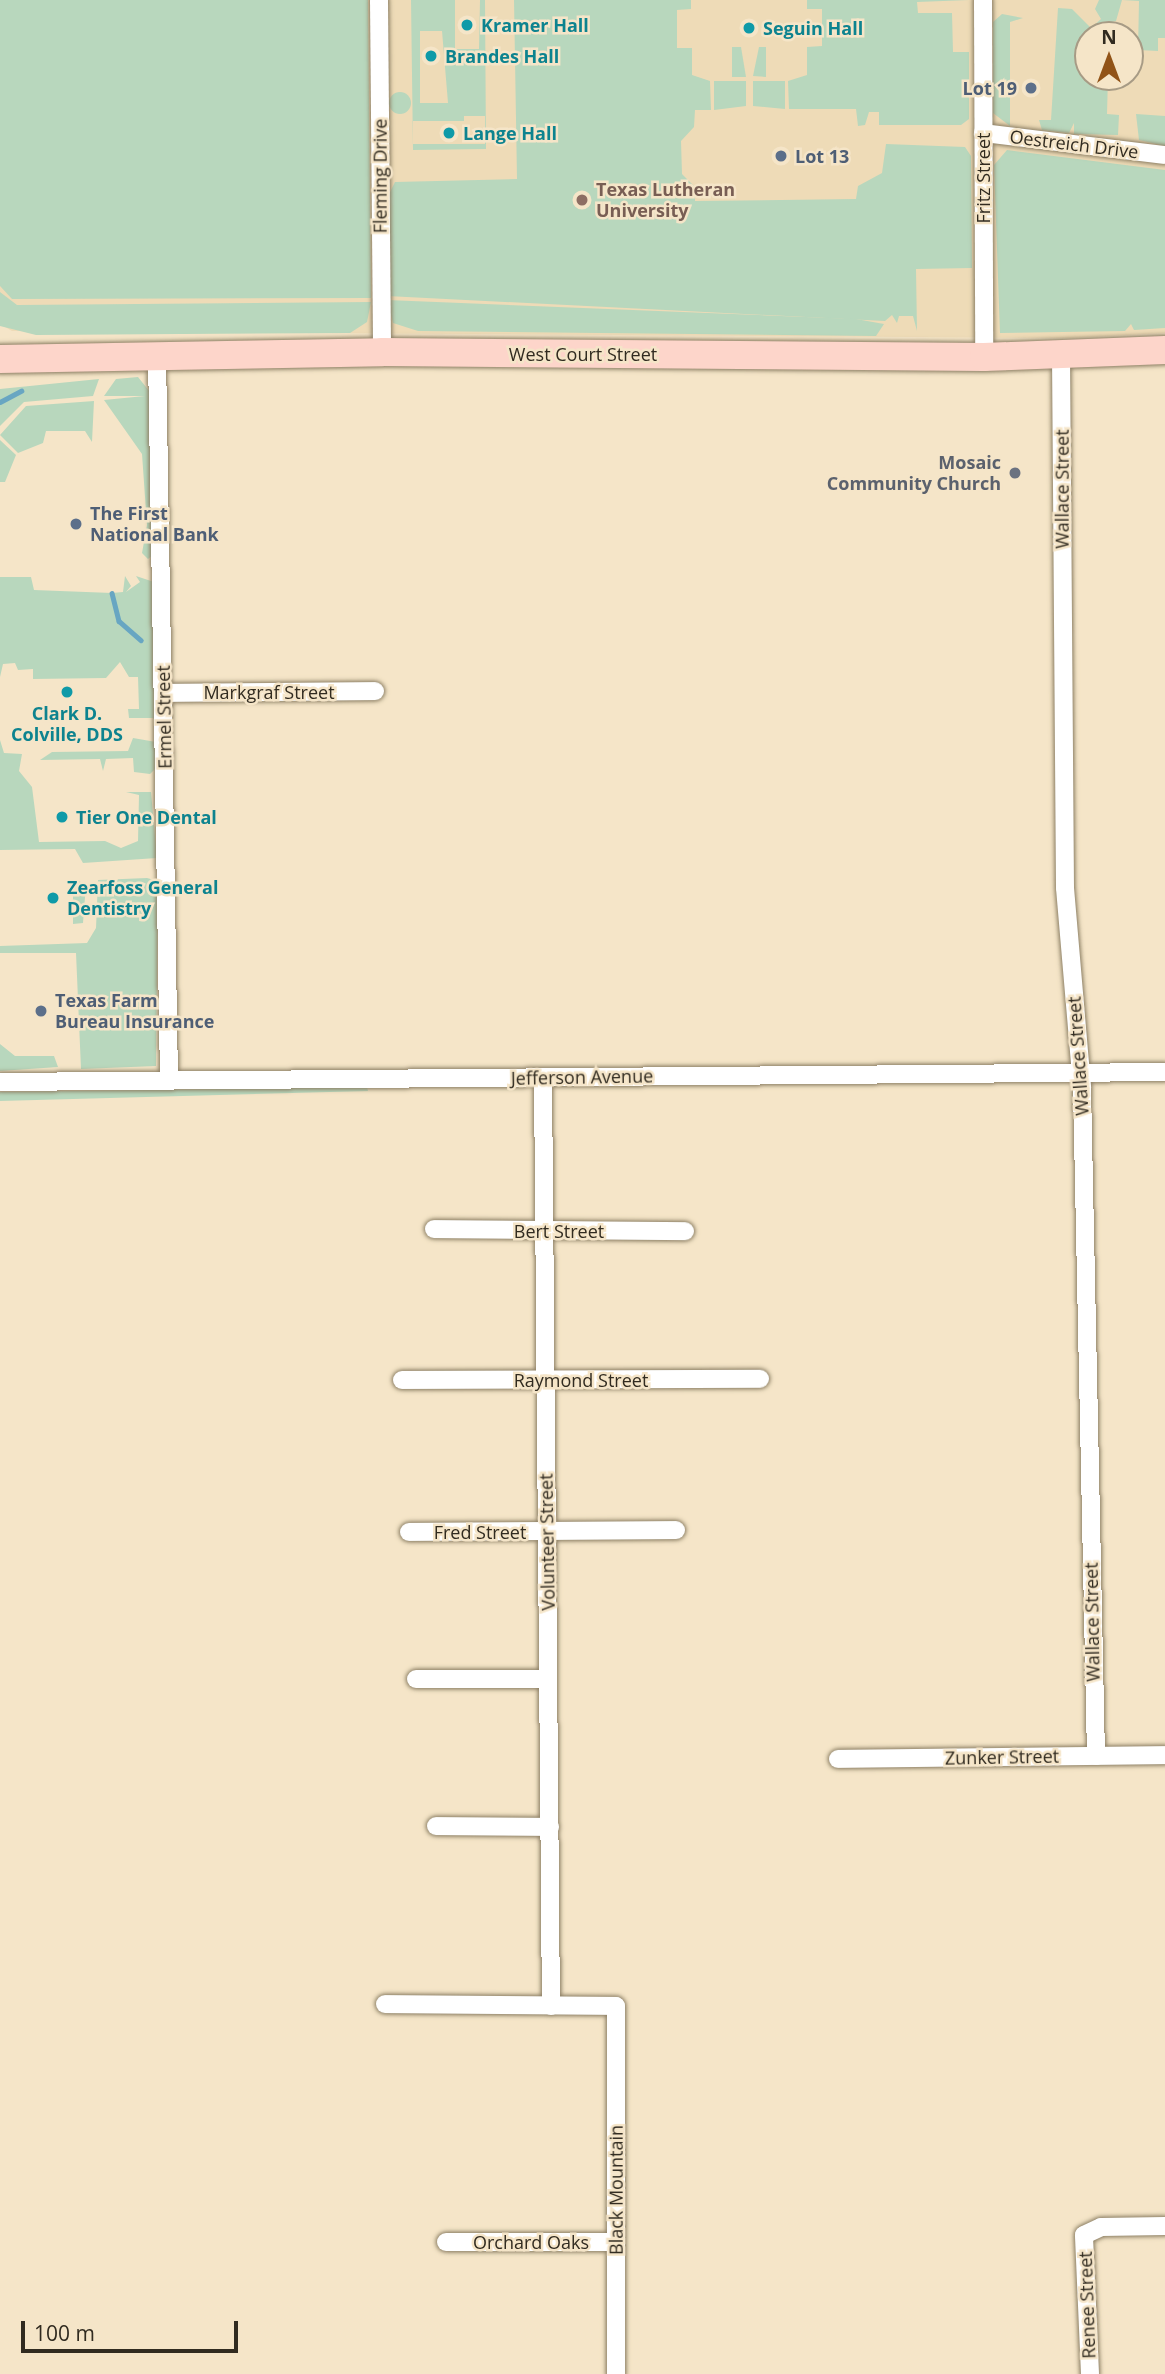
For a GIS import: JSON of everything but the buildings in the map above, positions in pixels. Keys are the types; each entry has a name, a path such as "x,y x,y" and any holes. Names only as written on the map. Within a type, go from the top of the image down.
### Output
{"main road":[{"path":"0,339 70,358"},
{"name":"West Court Street","path":"0,359 382,352 985,357 1165,350"},
{"path":"0,377 70,358"}],"street":[{"name":"Fleming Drive","path":"379,0 382,352"},
{"name":"Fritz Street","path":"982,0 985,357"},
{"name":"Oestreich Drive","path":"983,133 1165,155"},
{"name":"Ermel Street","path":"158,355 169,1080"},
{"name":"Wallace Street","path":"1061,355 1065,888 1079,1073 1096,1756"},
{"name":"Markgraf Street","path":"163,693 374,691"},
{"name":"Jefferson Avenue","path":"0,1082 1165,1072"},
{"name":"Volunteer Street","path":"543,1078 551,2006"},
{"name":"Bert Street","path":"434,1229 544,1232 685,1231"},
{"name":"Raymond Street","path":"402,1380 760,1379"},
{"name":"Fred Street","path":"409,1532 676,1530"},
{"path":"416,1679 548,1679"},
{"name":"Zunker Street","path":"838,1759 1165,1755"},
{"path":"436,1826 550,1827"},
{"path":"385,2004 551,2006"},
{"name":"Black Mountain","path":"551,2006 616,2006 615,2374"},
{"name":"Renee Street","path":"1090,2374 1084,2235 1101,2227 1165,2226"},
{"name":"Orchard Oaks","path":"446,2242 616,2242"}],"shaded area":[{"name":"Texas Lutheran University","path":"0,0 1165,0 1165,333 1069,338 12,331 0,324"}],"green space":[{"path":"0,0 368,0 371,298 12,299 0,286"},
{"path":"411,0 455,0 455,49 479,49 480,0 485,0 486,149 413,150","holes":["420,31 442,31 448,103 420,103","464,116 485,116 485,144 413,144 413,121 464,121"]},
{"path":"514,0 691,0 691,9 677,10 677,48 692,48 692,75 710,81 711,110 695,110 694,127 681,141 682,174 695,187 695,201 856,199 858,186 882,173 886,144 965,147 971,156 972,268 916,269 917,331 913,316 899,316 897,323 892,315 885,321 387,296 389,194 395,182 517,179"},
{"path":"807,0 969,0 917,2 918,13 952,13 953,52 969,52 969,119 961,125 879,125 879,112 869,112 865,125 858,126 856,109 789,109 788,81 807,75 807,47 822,46 822,9 807,9"},
{"path":"1099,0 1122,0 1116,21 1099,21 1101,19 1095,9"},
{"path":"1122,0 1165,0 1165,38 1158,38 1158,51 1144,50 1144,21 1139,21 1139,1"},
{"path":"1058,8 1072,9 1084,21 1074,21 1074,91 1108,91 1107,114 1119,115 1118,135 1074,134 1074,123 1069,133 1042,130 1039,120 1051,120"},
{"path":"1002,14 1023,18 1010,22 1010,126 993,113 993,22"},
{"path":"732,47 741,47 746,77 732,77"},
{"path":"759,47 766,47 766,77 753,76"},
{"path":"714,81 746,81 746,106 714,110"},
{"path":"753,81 785,81 785,109 753,106"},
{"path":"400,92 408,95 411,103 408,111 400,114 392,111 389,103 392,95"},
{"path":"1136,114 1165,116 1165,146 1139,140"},
{"path":"1007,150 1165,170 1165,328 1134,330 1131,324 1125,331 1000,333 994,165"},
{"path":"0,292 17,305 371,302 367,322 350,333 36,335 0,326"},
{"path":"387,300 856,319 884,324 876,336 418,331 393,323"},
{"path":"138,377 150,392 154,554 148,559 142,553 147,525 142,454 104,400 145,396 104,396 116,379"},
{"path":"99,379 93,396 24,402 0,426 0,389"},
{"path":"94,401 92,442 85,431 46,431 43,443 18,453 0,435 26,406"},
{"path":"0,440 16,455 5,482 0,482"},
{"path":"125,576 131,586 126,592 140,582 136,576 154,582 156,718 129,718 128,709 139,709 138,677 129,677 120,662 106,678 33,679 33,669 18,670 15,663 3,664 0,677 0,577 31,577 34,590 112,593 123,592"},
{"path":"133,738 156,742 157,767 150,774 134,772 133,758 106,759 103,771 100,759 40,760 52,752 128,751"},
{"path":"0,740 4,753 22,754 19,771 32,787 39,842 105,841 121,848 138,841 139,795 126,792 151,792 157,858 83,863 75,849 0,850"},
{"path":"147,878 158,881 156,1066 81,1069 76,953 0,953 0,946 87,943 96,928 98,880"},
{"path":"73,879 86,884 83,923 73,924"},
{"path":"0,1044 15,1056 54,1056 58,1067 0,1071"},
{"path":"367,1087 368,1091 0,1101 0,1092"}],"waterway":[{"path":"0,402 21,391"},
{"path":"112,593 119,621 141,640"}],"place":[{"name":"Kramer Hall","path":"467,25"},
{"name":"Seguin Hall","path":"749,28"},
{"name":"Brandes Hall","path":"431,56"},
{"name":"Lot 19","path":"1031,88"},
{"name":"Lange Hall","path":"449,133"},
{"name":"Lot 13","path":"781,156"},
{"name":"Texas Lutheran University","path":"582,200"},
{"name":"Mosaic Community Church","path":"1015,473"},
{"name":"The First National Bank","path":"76,524"},
{"name":"Clark D. Colville, DDS","path":"67,692"},
{"name":"Tier One Dental","path":"62,817"},
{"name":"Zearfoss General Dentistry","path":"53,898"},
{"name":"Texas Farm Bureau Insurance","path":"41,1011"}]}
